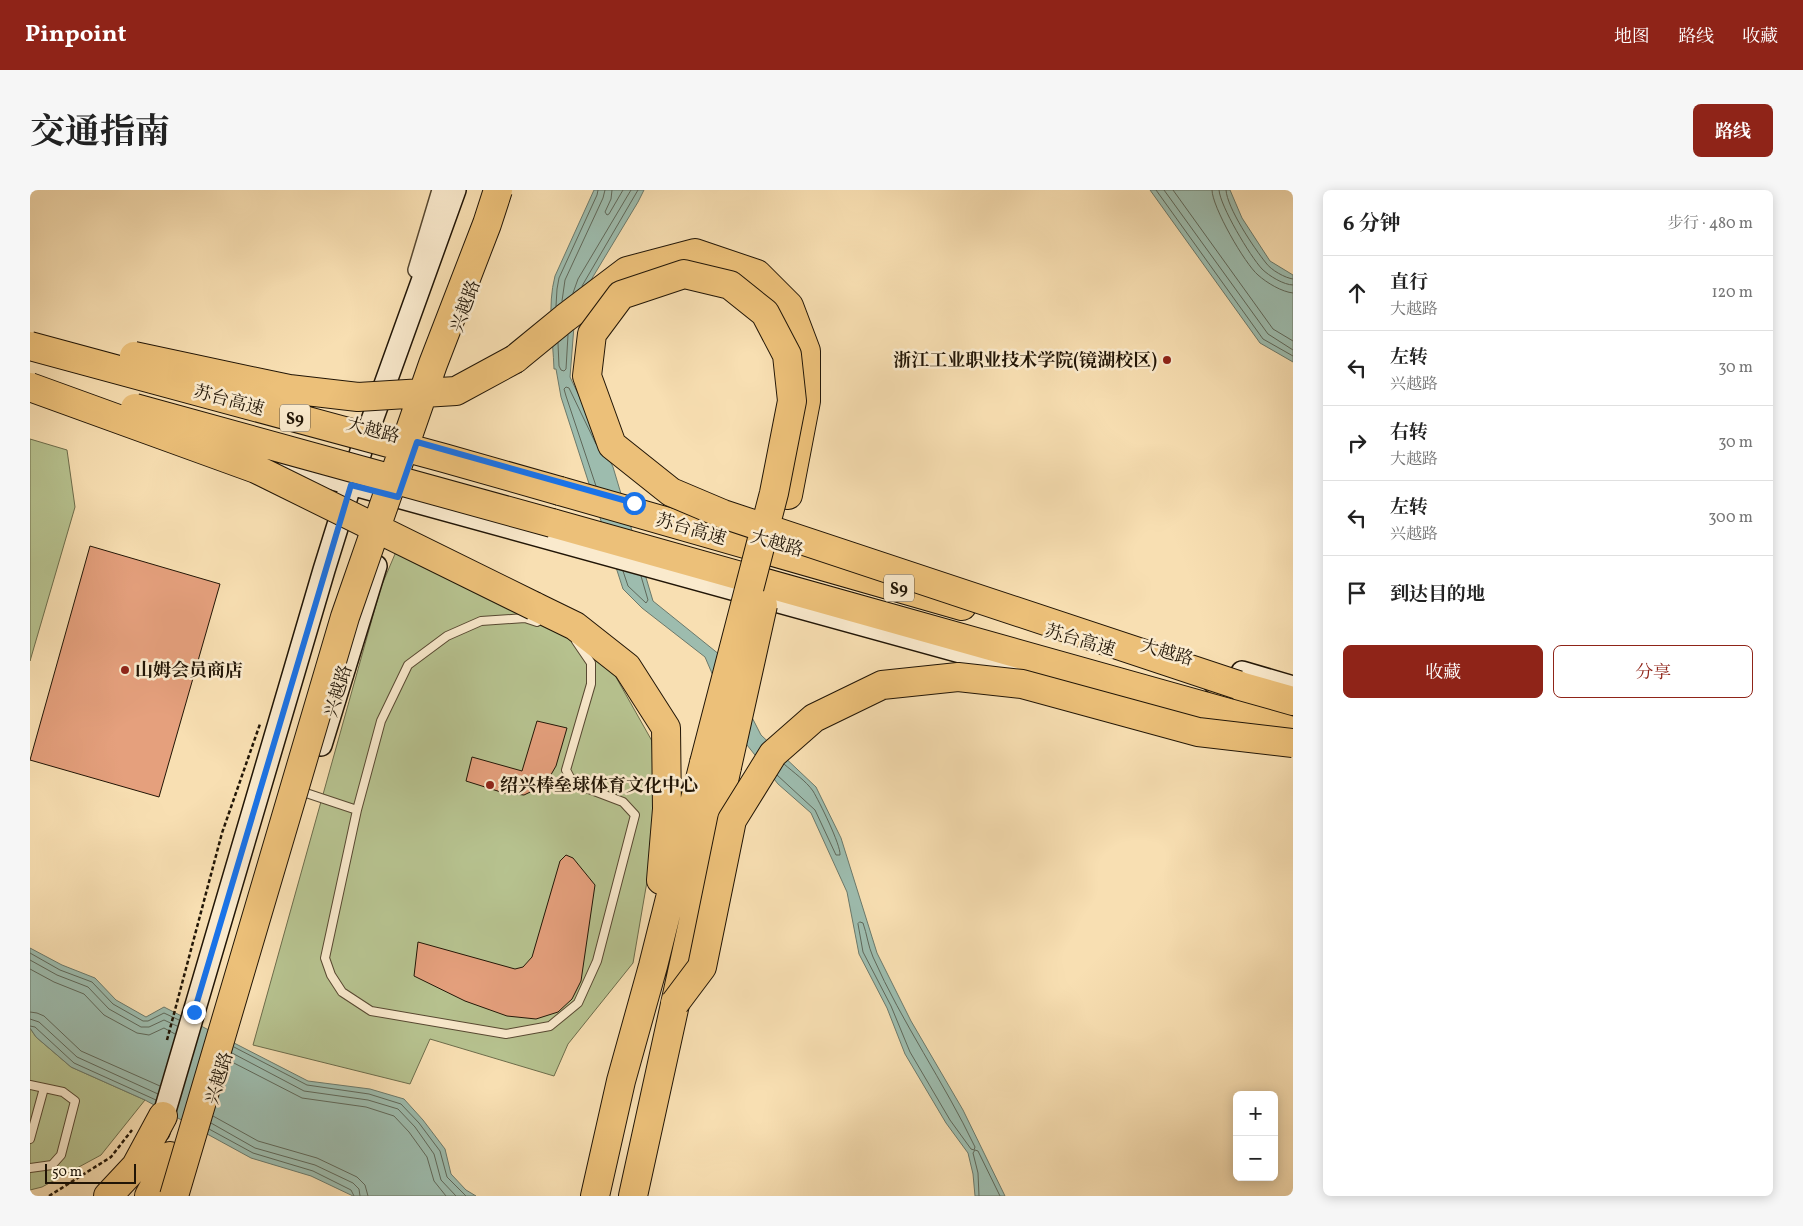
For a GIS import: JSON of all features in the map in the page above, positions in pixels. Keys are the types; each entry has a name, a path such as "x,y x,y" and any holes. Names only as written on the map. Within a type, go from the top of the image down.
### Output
{"highway":[{"path":"149,1196 170,1156 332,614 479,190"},
{"path":"174,1196 345,617 433,364 487,224 498,190"},
{"path":"30,335 290,389 358,397 456,391 515,359 564,318 627,270 695,253 757,274 789,306 806,351 806,402 788,495 632,1196"},
{"path":"595,1196 621,1081 653,966 764,532 766,522 771,502 774,493 792,401 786,355 765,313 730,285 684,274 621,295 592,334 587,376 612,445 671,492 760,527 770,530 788,536 844,555 985,601 1238,685"},
{"name":"苏台高速","path":"30,346 462,463 1293,701"},
{"name":"苏台高速","path":"30,379 436,490 1293,731"},
{"path":"30,387 256,469 575,626 627,667 666,728 667,809 653,966"},
{"path":"675,1003 702,967 732,820 773,754 814,718 882,685 958,677 1022,684 1198,732 1293,744"},
{"path":"108,1196 136,1166 163,1116"}],"main road":[{"path":"140,1196 351,485 369,429 455,190"},
{"name":"兴越路","path":"183,1196 398,497 506,190"},
{"name":"大越路","path":"30,335 1293,687"},
{"path":"30,395 1293,744"}],"street":[{"path":"369,429 440,190"}],"lane":[{"path":"541,623 525,618 481,621 447,636 408,665 381,721 357,810 325,958 331,975 342,992 371,1011 506,1034 550,1026 578,1003 597,961 635,816 623,802 573,783 566,770 591,684 592,663 578,642 571,638"},
{"path":"306,793 357,810"},
{"path":"30,1085 63,1092 75,1101 61,1155 52,1164 30,1168"},
{"path":"30,1138 44,1088"}],"path":[{"path":"49,1196 111,1156 133,1129"}],"green space":[{"path":"30,439 67,450 75,507 30,661"},
{"name":"绍兴棒垒球体育文化中心","path":"407,552 576,635 608,663 652,741 656,829 633,963 568,1044 554,1076 430,1039 410,1084 253,1045 381,587 395,554"},
{"path":"30,1028 36,1037 71,1067 145,1100 101,1155 42,1187 30,1190"}],"water":[{"path":"594,190 644,190 588,285 574,326 570,377 613,467 653,601 720,655 761,735 816,787 841,838 877,953 911,1021 963,1110 1005,1196 975,1196 973,1174 968,1153 946,1123 905,1054 887,1008 859,954 847,892 811,813 778,784 747,745 705,657 642,608 623,589 561,397 556,369 554,369 551,299 555,276"},
{"path":"1150,190 1230,190 1242,218 1270,261 1293,275 1293,362 1260,343"},
{"path":"30,948 62,965 95,978 116,1000 146,1017 164,1007 308,1081 370,1089 404,1099 445,1149 451,1174 466,1190 476,1196 353,1196 311,1176 251,1158 145,1100 71,1067 36,1037 30,1028"}],"building":[{"name":"山姆会员商店","path":"90,546 220,584 159,797 30,760"},
{"path":"537,721 567,728 556,766 545,785 524,795 504,793 466,781 472,757 522,771"},
{"path":"566,855 573,858 595,885 581,981 572,999 558,1012 536,1019 507,1016 465,1001 414,976 418,942 515,969 523,967 532,957 560,861"}],"place":[{"name":"浙江工业职业技术学院(镜湖校区)","path":"1167,360"},
{"name":"山姆会员商店","path":"125,670"},
{"name":"绍兴棒垒球体育文化中心","path":"490,785"}],"route":[{"path":"194,1012 324,570 351,485 398,497 417,442 634,503"}]}
